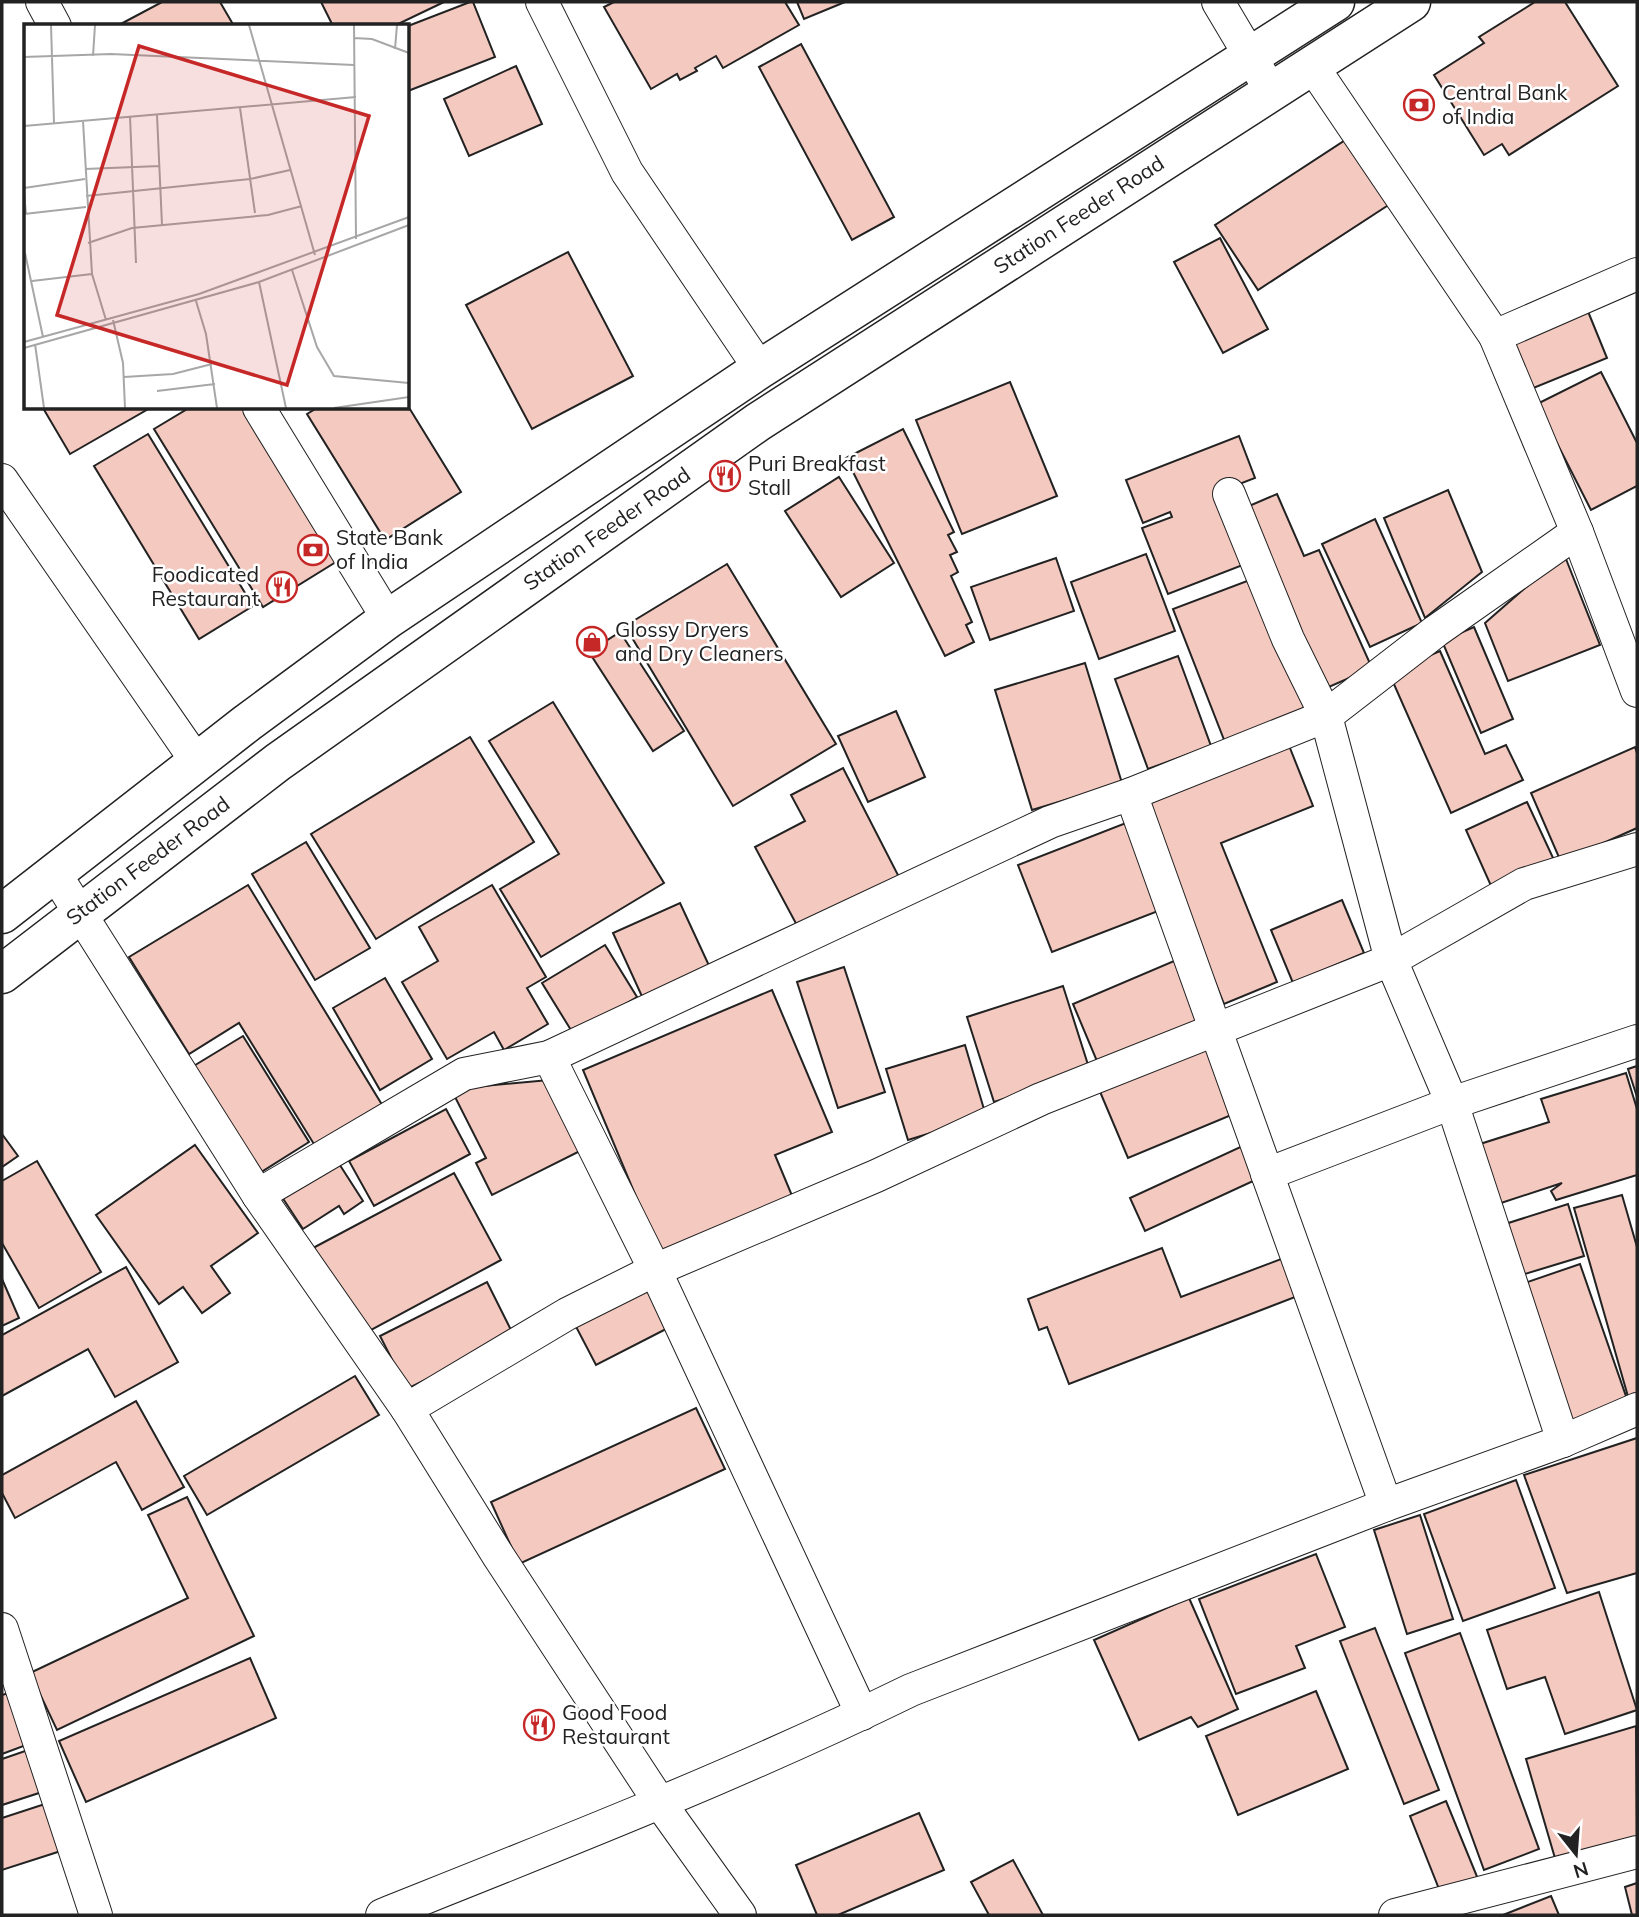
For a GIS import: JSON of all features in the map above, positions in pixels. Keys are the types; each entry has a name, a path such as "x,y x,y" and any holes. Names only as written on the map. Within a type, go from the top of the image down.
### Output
{"street":[{"path":"42,2 54,24"},
{"path":"542,2 627,172 760,369"},
{"path":"1218,2 1270,91"},
{"name":"Station Feeder Road","path":"2,914 197,762 388,619 760,369 1335,2"},
{"name":"Station Feeder Road","path":"2,975 81,911 278,762 758,422 1411,2"},
{"path":"1313,66 1495,336 1577,532 1637,691"},
{"path":"1495,336 1637,274"},
{"path":"259,410 388,619"},
{"path":"2,480 197,762"},
{"path":"1229,494 1288,639 1326,716 1391,960 1452,1103 1563,1441"},
{"path":"258,1195 464,1074 549,1057 1050,822 1131,794 1326,716 1436,631 1577,532"},
{"path":"1131,794 1386,1505"},
{"path":"407,1409 567,1314 655,1270 876,1176 1041,1099 1391,960 1524,884 1637,849"},
{"path":"54,872 258,1195 407,1409 499,1557 660,1803 740,1915"},
{"path":"1267,1174 1452,1103 1637,1041"},
{"path":"549,1057 655,1270 862,1714"},
{"path":"382,1915 660,1803 911,1690 1386,1505 1563,1441 1637,1409"},
{"path":"2,1629 96,1915"},
{"path":"1395,1915 1637,1852"}],"building":[{"path":"162,2 220,2 233,24 121,24"},
{"path":"321,2 444,2 398,24 332,24"},
{"path":"473,2 495,57 410,90 410,25"},
{"path":"614,2 785,2 799,25 723,68 716,56 680,80 677,74 651,89 604,7"},
{"path":"797,2 845,2 804,19"},
{"path":"1535,2 1565,2 1618,86 1509,155 1502,144 1484,155 1434,75 1484,43 1479,37"},
{"path":"801,44 894,217 852,240 759,67"},
{"path":"516,66 542,124 469,156 444,99"},
{"name":"Central Bank of India","path":"1420,91 1432,110 1419,119 1407,99"},
{"path":"1347,139 1390,204 1258,290 1215,225"},
{"path":"1220,238 1268,329 1223,353 1174,262"},
{"path":"568,252 633,376 532,429 466,305"},
{"path":"1587,309 1607,358 1531,389 1511,340"},
{"path":"1601,372 1637,443 1637,486 1591,510 1537,404"},
{"path":"1010,382 1057,496 962,534 916,420"},
{"path":"410,409 461,492 385,540 307,414 314,410"},
{"path":"44,410 147,410 70,454"},
{"path":"186,410 252,410 344,557 263,607 154,429"},
{"path":"903,429 954,532 948,535 957,552 950,555 958,572 951,576 972,622 966,625 974,642 945,656 846,458"},
{"path":"148,434 253,606 199,639 94,466"},
{"path":"1239,436 1255,478 1221,491 1248,563 1168,594 1142,528 1172,517 1170,512 1143,523 1126,480"},
{"path":"839,477 894,563 841,597 785,511"},
{"path":"1448,490 1482,572 1425,618 1384,518"},
{"path":"1277,494 1304,556 1319,550 1372,668 1322,690 1242,509"},
{"path":"1375,519 1422,623 1370,647 1322,544"},
{"path":"1146,554 1175,631 1099,659 1071,582"},
{"path":"1564,554 1600,645 1508,681 1485,623"},
{"path":"1056,558 1074,611 990,640 971,587"},
{"path":"727,564 836,744 733,806 625,626"},
{"path":"1255,578 1309,719 1228,750 1173,609"},
{"path":"1474,627 1513,719 1481,733 1442,641"},
{"path":"620,632 684,731 653,751 589,652"},
{"path":"1440,651 1485,754 1506,745 1523,780 1451,813 1389,673"},
{"path":"1178,656 1211,746 1148,769 1115,679"},
{"path":"1085,663 1122,783 1032,810 995,690"},
{"path":"553,702 664,883 541,957 500,889 559,854 489,741"},
{"path":"896,711 925,777 868,802 838,736"},
{"path":"470,737 534,842 376,939 311,834"},
{"path":"1288,743 1313,806 1221,843 1277,982 1224,1004 1142,801"},
{"path":"1635,747 1637,828 1561,862 1531,793"},
{"path":"843,768 900,879 800,931 755,847 805,821 791,795"},
{"path":"1527,802 1554,860 1492,888 1466,830"},
{"path":"1131,821 1166,908 1052,952 1018,865"},
{"path":"306,842 370,948 315,980 252,874"},
{"path":"248,885 384,1108 317,1149 239,1023 189,1054 129,957"},
{"path":"492,885 546,977 527,988 548,1024 504,1050 494,1032 447,1059 402,982 438,961 419,927"},
{"path":"1342,900 1364,953 1293,983 1271,930"},
{"path":"680,903 712,972 645,1003 613,933"},
{"path":"605,945 637,997 574,1035 542,983"},
{"path":"1181,958 1208,1020 1099,1066 1073,1004"},
{"path":"844,967 885,1092 838,1108 797,982"},
{"path":"385,978 432,1059 380,1090 333,1008"},
{"path":"1063,986 1090,1071 994,1102 967,1017"},
{"path":"772,990 832,1132 775,1155 793,1198 660,1254 583,1070"},
{"path":"243,1036 309,1142 258,1174 192,1067"},
{"path":"1211,1040 1241,1111 1128,1158 1098,1087"},
{"path":"965,1045 986,1116 908,1140 886,1069"},
{"path":"1637,1066 1637,1097 1628,1069"},
{"path":"1626,1073 1637,1109 1637,1175 1556,1200 1551,1191 1562,1183 1498,1204 1480,1144 1549,1122 1541,1099"},
{"path":"549,1080 584,1149 492,1195 476,1163 486,1158 455,1097 473,1087"},
{"path":"446,1109 470,1154 374,1206 349,1161"},
{"path":"2,1134 18,1156 2,1167"},
{"path":"1249,1143 1264,1176 1145,1231 1130,1198"},
{"path":"195,1145 258,1233 211,1266 230,1293 202,1313 183,1287 159,1304 96,1215"},
{"path":"336,1159 363,1201 344,1214 339,1206 303,1229 280,1194"},
{"path":"37,1161 101,1272 39,1308 2,1243 2,1181"},
{"path":"454,1173 501,1260 360,1336 313,1248"},
{"path":"1622,1195 1637,1247 1637,1398 1629,1400 1574,1208"},
{"path":"1568,1204 1584,1256 1515,1277 1499,1226"},
{"path":"1162,1248 1181,1297 1289,1256 1303,1294 1069,1384 1047,1327 1039,1330 1028,1299"},
{"path":"1580,1264 1628,1402 1570,1422 1522,1284"},
{"path":"126,1267 178,1362 115,1397 88,1349 2,1396 2,1335"},
{"path":"2,1279 19,1318 2,1326"},
{"path":"647,1281 670,1327 596,1365 572,1319"},
{"path":"487,1282 514,1336 407,1389 380,1336"},
{"path":"355,1376 379,1415 207,1515 184,1476"},
{"path":"136,1401 184,1487 142,1510 116,1462 15,1518 2,1493 2,1475"},
{"path":"696,1408 725,1469 519,1564 491,1502"},
{"path":"1637,1438 1637,1573 1567,1593 1524,1475"},
{"path":"1516,1480 1555,1588 1463,1621 1424,1514"},
{"path":"187,1497 254,1636 57,1730 30,1673 188,1598 148,1515"},
{"path":"1420,1515 1453,1619 1407,1634 1374,1530"},
{"path":"1316,1554 1345,1627 1296,1646 1305,1668 1236,1694 1199,1599"},
{"path":"1599,1592 1637,1710 1565,1734 1545,1677 1507,1689 1487,1630"},
{"path":"1189,1598 1238,1709 1198,1727 1191,1717 1139,1740 1094,1640"},
{"path":"1375,1628 1439,1790 1404,1804 1340,1641"},
{"path":"1460,1633 1539,1849 1484,1870 1405,1653"},
{"path":"250,1658 276,1718 86,1802 59,1741"},
{"path":"1316,1691 1348,1769 1238,1815 1206,1736"},
{"path":"12,1692 29,1744 2,1754 2,1695"},
{"path":"1636,1726 1637,1841 1557,1865 1526,1759"},
{"path":"28,1750 42,1792 2,1805 2,1759"},
{"path":"1446,1801 1478,1879 1441,1894 1410,1816"},
{"path":"51,1802 67,1849 2,1870 2,1818"},
{"path":"919,1813 944,1870 838,1915 817,1915 796,1865"},
{"path":"1013,1860 1043,1915 989,1915 971,1882"},
{"path":"1637,1883 1637,1915 1632,1915 1625,1887"},
{"path":"1551,1896 1559,1915 1503,1915"}],"place":[{"name":"Central Bank of India","path":"1419,105"},
{"name":"Puri Breakfast Stall","path":"725,476"},
{"name":"State Bank of India","path":"313,550"},
{"name":"Foodicated Restaurant","path":"282,587"},
{"name":"Glossy Dryers and Dry Cleaners","path":"592,642"},
{"name":"Good Food Restaurant","path":"539,1725"}]}
